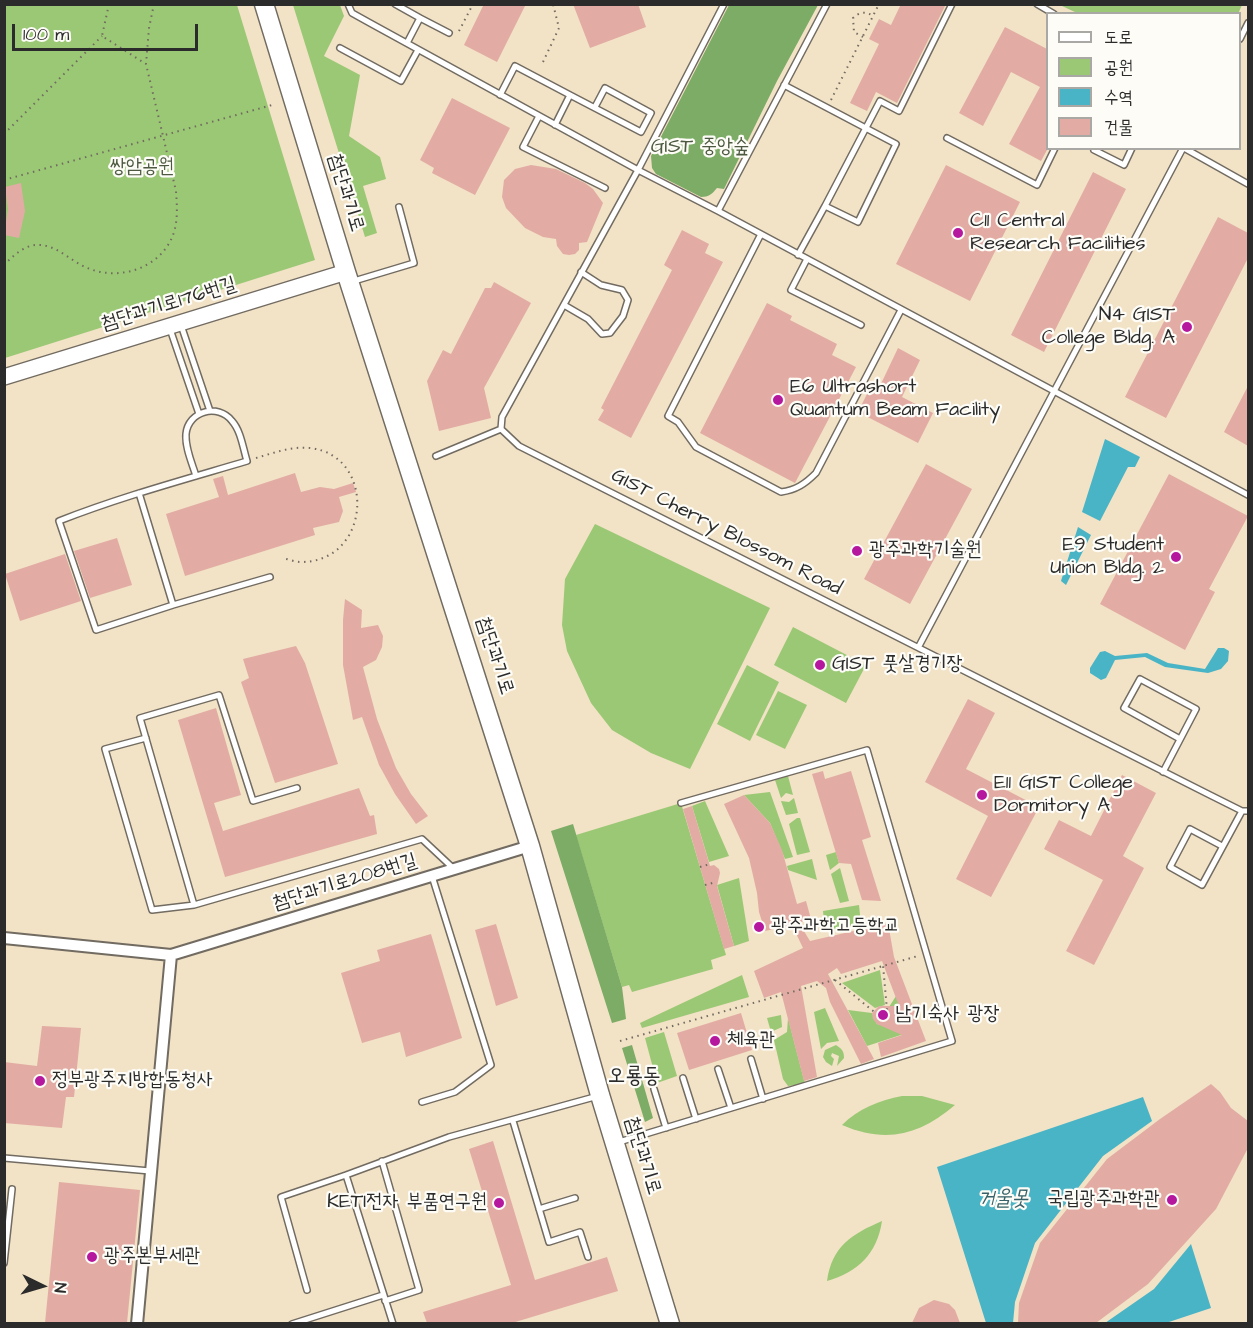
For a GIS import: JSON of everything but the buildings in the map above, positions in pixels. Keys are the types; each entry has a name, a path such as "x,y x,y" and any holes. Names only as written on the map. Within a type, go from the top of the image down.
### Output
{"main road":[{"name":"첨단과기로","path":"264,4 347,278 530,846 614,1144 670,1323"}],"street":[{"name":"첨단과기로176번길","path":"4,377 347,278"},
{"name":"첨단과기로208번길","path":"4,938 171,955 530,846"},
{"path":"136,1323 171,955"}],"lane":[{"path":"348,4 352,13 406,44 1248,495"},
{"path":"395,4 448,33"},
{"path":"436,456 501,429 502,417 638,170 724,4"},
{"path":"718,211 827,4"},
{"path":"798,255 880,101 899,111 952,4"},
{"path":"406,44 420,18"},
{"path":"340,48 401,81 418,50"},
{"path":"500,95 515,66 641,132 651,113 604,88 595,107"},
{"path":"784,86 896,144 858,222 825,206"},
{"path":"555,125 570,95"},
{"path":"539,116 523,147 604,188"},
{"path":"947,138 1037,185 1054,150"},
{"path":"1094,150 1124,165 1131,150"},
{"path":"919,646 1182,150"},
{"path":"1187,150 1248,183"},
{"path":"347,278 414,263 399,207"},
{"path":"761,234 668,416 678,422 696,447 781,492 792,491 805,484 816,473 901,310"},
{"path":"807,259 791,290 861,326"},
{"path":"564,305 588,320 602,334 610,333 623,316 628,300 622,290 601,285 581,272"},
{"path":"175,326 210,411"},
{"path":"175,326 199,414"},
{"path":"196,476 186,436 188,427 199,414 210,411 224,413 236,426 247,461 139,493 106,502 58,520 96,630 270,577"},
{"name":"GIST Cherry Blossom Road","path":"501,429 519,446 919,646 1163,772 1245,811"},
{"path":"139,493 173,605"},
{"path":"1163,772 1196,708 1140,679 1124,708 1180,738"},
{"path":"194,904 140,718 219,695 253,801 297,788"},
{"path":"146,738 105,749 152,910 194,904 422,839 454,869"},
{"path":"614,1144 952,1041 867,750 681,803"},
{"path":"1222,846 1190,829 1170,867 1202,885 1222,846 1245,811"},
{"path":"422,1102 455,1092 491,1065 432,876"},
{"path":"751,1059 763,1099"},
{"path":"718,1069 731,1108"},
{"path":"683,1078 696,1119"},
{"path":"654,1089 666,1128"},
{"path":"308,1290 281,1197 449,1137 600,1095"},
{"path":"513,1121 549,1242 580,1232 588,1257"},
{"path":"4,1158 152,1171"},
{"path":"292,1323 419,1290 382,1161"},
{"path":"346,1175 393,1323"},
{"path":"4,1263 12,1189"},
{"path":"539,1209 575,1198"}],"path":[{"path":"4,134 102,36 110,4"},
{"path":"4,265 21,250 41,245 57,251 83,267 101,272 132,272 150,264 165,251 174,233 178,212 176,191 146,64 154,4"},
{"path":"448,33 456,36 473,4"},
{"path":"543,62 559,28 553,4"},
{"path":"827,108 879,4"},
{"path":"862,37 854,32 853,18 863,12 873,16"},
{"path":"102,36 146,64"},
{"path":"4,180 272,105"},
{"path":"247,461 294,447 313,448 331,455 345,467 355,484 359,502 357,520 348,538 335,551 319,559 300,562 282,558"},
{"path":"700,867 710,864"},
{"path":"705,885 716,882"},
{"path":"620,1041 926,953"},
{"path":"834,980 878,1015 887,1010 883,966"}],"green space":[{"name":"쌍암공원","path":"5,5 237,5 315,260 5,358"},
{"path":"293,5 340,5 344,16 324,56 360,75 349,136 380,157 386,179 363,186 377,233 365,237"},
{"name":"GIST 중앙숲","path":"729,5 818,5 777,81 724,189 717,188 710,195 701,197 656,174 652,168 651,156"},
{"path":"1060,5 1242,5 1239,12 1075,12"},
{"path":"595,524 770,608 690,769 651,753 612,730 591,703 567,651 562,625 565,579"},
{"name":"GIST 풋살경기장","path":"793,627 866,665 846,703 774,665"},
{"path":"747,665 779,682 750,741 717,724"},
{"path":"778,691 807,705 785,749 756,735"},
{"path":"788,776 793,795 786,793 781,798 775,780"},
{"path":"770,792 793,857 785,859 770,823 744,795"},
{"path":"794,798 798,813 786,815 781,801 789,802"},
{"path":"705,801 729,856 709,862 692,806"},
{"path":"681,803 726,955 711,960 713,969 632,992 629,985 622,987 576,835"},
{"path":"800,818 810,852 797,855 789,824"},
{"path":"573,824 622,987 626,1019 612,1023 551,831"},
{"path":"836,852 839,863 830,870 826,855"},
{"path":"812,859 817,880 788,870 787,866"},
{"path":"840,868 849,901 840,903 831,874"},
{"path":"739,878 749,941 734,946 717,885"},
{"path":"859,905 861,924 825,931 823,911"},
{"path":"880,970 885,1005 875,1008 842,983"},
{"path":"742,975 749,997 642,1028 640,1023"},
{"path":"896,996 910,1032 867,1046 848,1010 872,1013 877,1024 886,1026 889,1007"},
{"path":"825,1008 839,1041 827,1043 821,1049 814,1012"},
{"path":"781,1015 782,1027 771,1032 767,1018"},
{"path":"788,1018 805,1084 788,1086 783,1079 774,1040 787,1032"},
{"path":"664,1032 677,1076 657,1083 645,1038"},
{"path":"632,1045 653,1118 645,1122 622,1048"},
{"path":"836,1045 842,1050 844,1058 837,1066 839,1056 832,1053 831,1056 834,1059 832,1066 823,1057 825,1050"},
{"path":"902,1096 922,1096 955,1105 929,1123 902,1133 873,1134 842,1125 855,1114 870,1106"},
{"path":"882,1221 876,1243 864,1260 857,1267 827,1281 833,1259 845,1243 861,1231"}],"water":[{"path":"1105,439 1140,457 1135,467 1128,467 1100,521 1082,512"},
{"path":"1078,527 1091,535 1066,585 1061,581"},
{"path":"1218,648 1229,651 1228,661 1221,669 1208,673 1165,667 1145,657 1115,660 1106,678 1101,680 1090,673 1090,668 1100,652 1105,651 1115,656 1147,653 1168,663 1205,669"},
{"name":"거울못","path":"1143,1097 1152,1121 1103,1156 1035,1243 1015,1302 1013,1323 986,1323 937,1167"},
{"path":"1191,1244 1211,1308 1166,1323 1105,1323 1154,1289"}],"place":[{"name":"C11 Central Research Facilities","path":"958,233"},
{"name":"N4 GIST College Bldg. A","path":"1187,327"},
{"name":"E6 Ultrashort Quantum Beam Facility","path":"778,400"},
{"name":"광주과학기술원","path":"857,551"},
{"name":"E9 Student Union Bldg. 2","path":"1176,557"},
{"name":"GIST 풋살경기장","path":"820,665"},
{"name":"E11 GIST College Dormitory A","path":"982,795"},
{"name":"광주과학고등학교","path":"759,927"},
{"name":"남기숙사 광장","path":"883,1015"},
{"name":"체육관","path":"715,1041"},
{"name":"정부광주지방합동청사","path":"40,1081"},
{"name":"국립광주과학관","path":"1172,1200"},
{"name":"KETI전자 부품연구원","path":"499,1203"},
{"name":"광주본부세관","path":"92,1257"}],"district":[{"name":"오룡동","path":"634,1077"}]}
